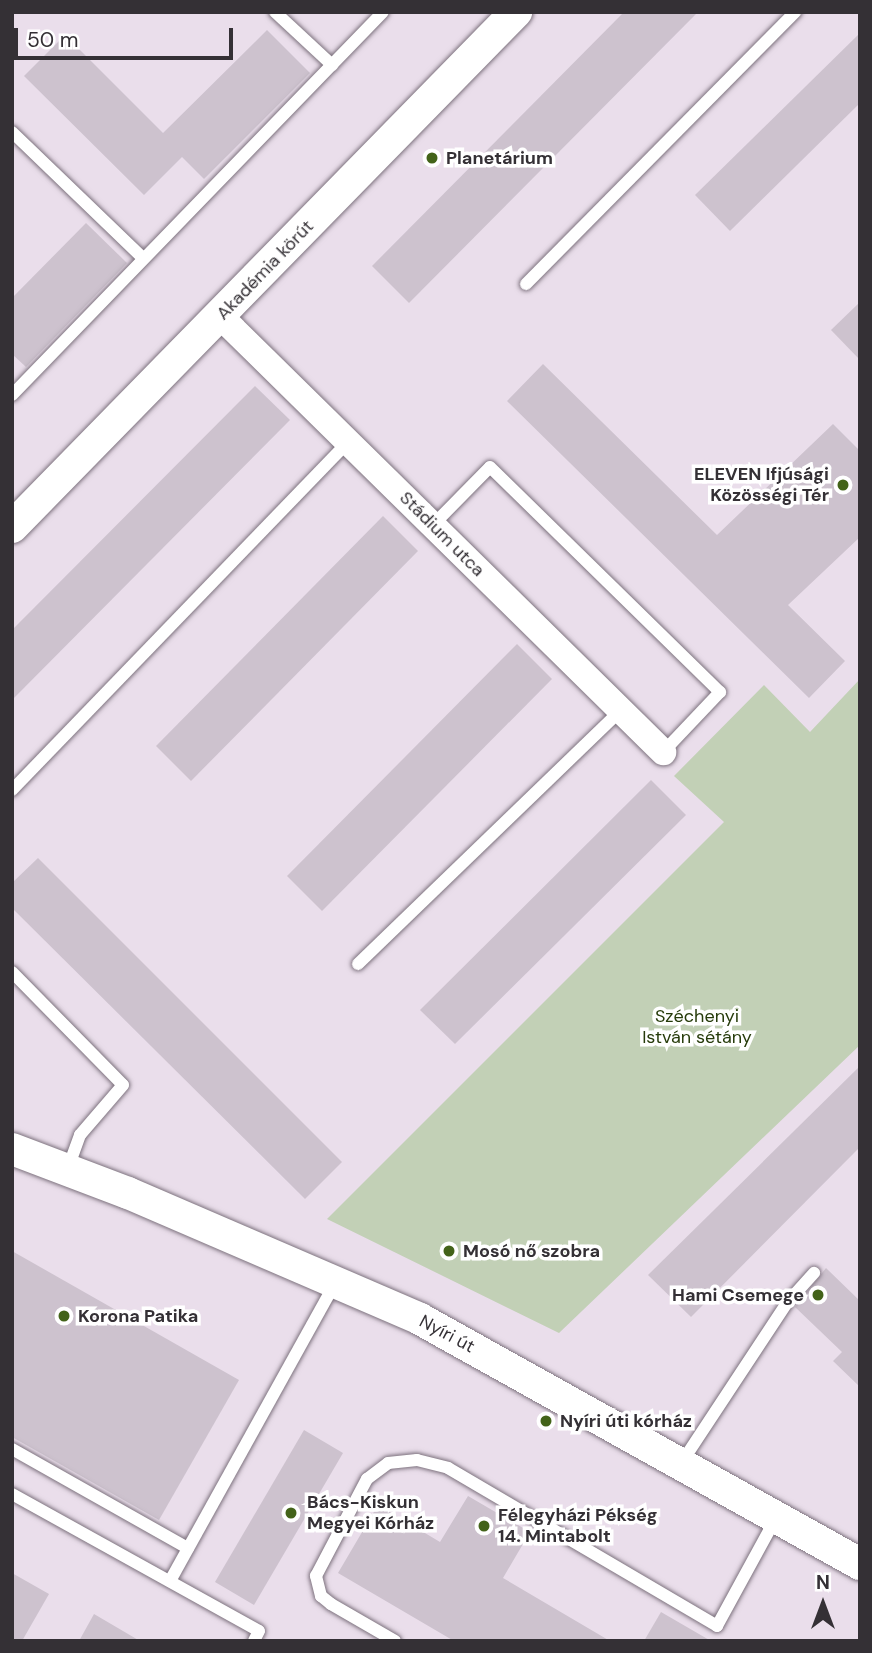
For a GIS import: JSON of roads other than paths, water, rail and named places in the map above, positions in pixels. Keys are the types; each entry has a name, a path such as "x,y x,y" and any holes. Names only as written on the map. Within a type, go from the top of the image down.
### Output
{"street":[{"name":"Akadémia körút","path":"12,527 516,12"},
{"name":"Stádium utca","path":"220,316 663,752"},
{"name":"Nyíri út","path":"12,1149 68,1169 420,1319 778,1515 860,1564"}],"lane":[{"path":"275,12 332,65"},
{"path":"12,394 142,257 383,12"},
{"path":"526,284 795,12"},
{"path":"12,132 142,257"},
{"path":"12,790 348,442"},
{"path":"433,525 491,467 720,692 663,752"},
{"path":"358,964 621,710"},
{"path":"12,972 123,1085 80,1135 68,1169"},
{"path":"682,1462 786,1304 814,1273"},
{"path":"170,1581 336,1282"},
{"path":"12,1449 188,1548"},
{"path":"395,1641 331,1604 321,1595 316,1576 367,1479 388,1463 417,1460 448,1468 717,1626 778,1515"},
{"path":"12,1494 259,1630 254,1641"}],"place":[{"name":"Planetárium","path":"432,158"},
{"name":"ELEVEN Ifjúsági Közösségi Tér","path":"843,485"},
{"name":"Mosó nő szobra","path":"449,1251"},
{"name":"Hami Csemege","path":"818,1295"},
{"name":"Korona Patika","path":"64,1316"},
{"name":"Nyíri úti kórház","path":"546,1421"},
{"name":"Bács-Kiskun Megyei Kórház","path":"291,1513"},
{"name":"Félegyházi Pékség 14. Mintabolt","path":"484,1526"}],"park label":[{"name":"Széchenyi István sétány","path":"697,1027"}]}
